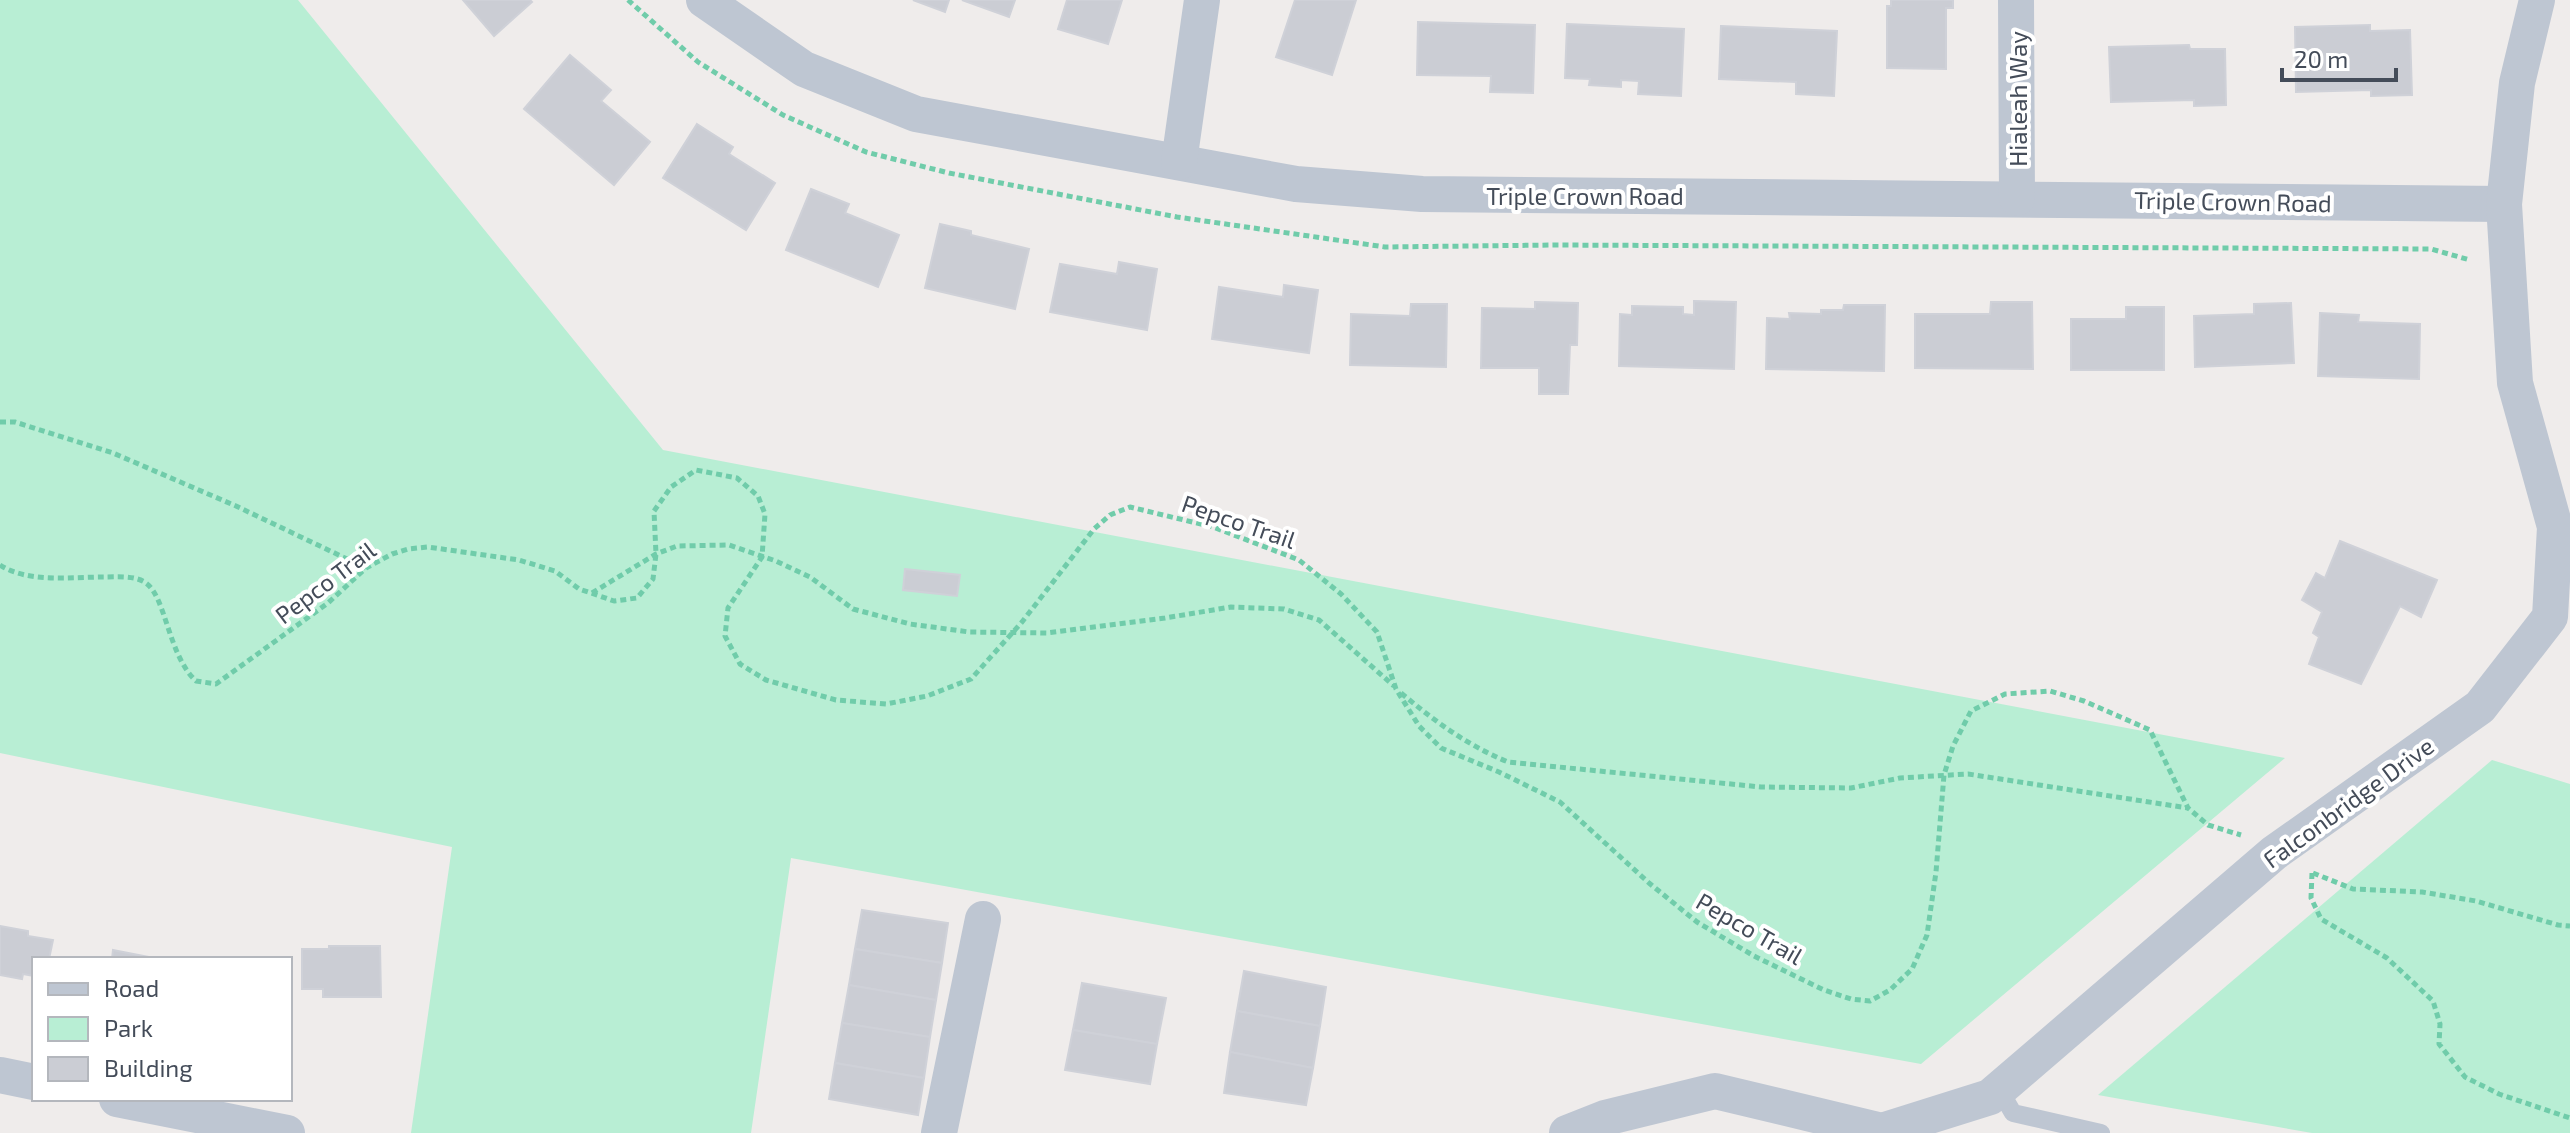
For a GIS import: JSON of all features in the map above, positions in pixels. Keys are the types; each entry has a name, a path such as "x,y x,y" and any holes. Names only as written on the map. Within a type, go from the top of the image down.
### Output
{"street":[{"name":"Triple Crown Road","path":"704,0 804,69 916,114 1296,184 1422,194 2504,204"},
{"path":"1179,162 1202,0"},
{"name":"Hialeah Way","path":"2016,0 2017,198"},
{"name":"Falconbridge Drive","path":"1567,1133 1605,1118 1715,1091 1882,1131 1990,1097 2274,853 2480,707 2550,617 2555,527 2515,383 2504,204 2517,83 2537,0"},
{"path":"939,1133 983,919"},
{"path":"0,1075 32,1082"},
{"path":"127,1101 287,1133"}],"lane":[{"path":"1999,1089 2013,1113 2101,1133"}],"path":[{"path":"628,0 698,62 783,115"},
{"path":"0,422 15,422 113,453 236,506 366,568"},
{"name":"Pepco Trail","path":"0,565 33,578 126,577 145,582 158,596 178,658 196,681 216,684 328,603 366,568 392,554 428,547 538,564 555,571 579,589 614,601 637,598 653,579 656,554 654,511 671,487 696,470 737,478 758,496 765,514 762,557 728,608 725,636 740,664 766,680 836,700 886,704 927,696 971,679 1022,622 1094,529 1110,515 1130,507 1213,527 1299,560 1341,594 1377,632 1396,689 1419,726 1441,748 1560,802 1697,922 1754,956 1824,990 1851,999 1870,1001 1890,990 1912,969 1927,935 1944,775 1953,746 1971,711 2005,694 2050,691 2084,701 2150,730 2188,808"},
{"path":"591,593 656,554 677,546 729,545 810,577 853,609 910,624 969,632 1047,633 1231,607 1284,609 1319,620 1448,731 1479,750 1508,762 1761,787 1851,788 1900,778 1968,774 2188,808 2208,825 2252,839 2274,853 2298,859 2312,872 2353,889 2422,892 2476,901 2570,926"},
{"path":"2312,872 2311,898 2321,919 2387,958 2433,1001 2440,1024 2439,1044 2465,1077 2499,1094 2570,1118"}],"green space":[{"path":"0,0 298,0 663,450 2285,758 1921,1064 791,858 751,1133 411,1133 452,847 0,753"},
{"path":"2492,760 2570,784 2570,1133 2312,1133 2098,1095"}],"building":[{"path":"463,0 530,0 532,2 494,36"},
{"path":"913,0 949,0 945,12"},
{"path":"962,0 1015,0 1009,17"},
{"path":"1067,0 1122,0 1108,44 1058,29"},
{"path":"1295,0 1356,0 1332,75 1276,57"},
{"path":"1891,0 1953,0 1953,8 1946,8 1946,69 1887,68 1887,6 1891,6"},
{"path":"1418,22 1535,25 1533,93 1490,92 1491,76 1417,75"},
{"path":"1567,24 1684,29 1681,96 1638,94 1639,81 1621,80 1621,87 1589,85 1590,79 1565,78"},
{"path":"2370,25 2370,31 2410,30 2412,95 2371,96 2371,90 2296,92 2295,27"},
{"path":"1721,26 1837,31 1834,96 1796,94 1796,82 1719,79"},
{"path":"2189,45 2190,49 2225,49 2226,105 2194,106 2194,100 2111,102 2109,47"},
{"path":"570,55 611,90 601,101 650,142 614,185 524,109"},
{"path":"697,124 733,147 729,154 775,183 746,230 663,178"},
{"path":"811,189 849,204 845,213 899,235 878,287 786,250"},
{"path":"940,224 1029,249 1015,309 925,288"},
{"path":"1119,262 1157,269 1147,330 1050,312 1060,264 1117,274"},
{"path":"1284,285 1318,290 1309,353 1212,339 1219,287 1283,297"},
{"path":"1694,301 1736,302 1734,369 1619,366 1620,314 1632,315 1632,306 1683,307 1683,314 1694,315"},
{"path":"1535,302 1578,303 1577,345 1570,345 1568,394 1539,394 1539,368 1481,368 1482,308 1535,309"},
{"path":"1991,302 2032,302 2033,369 1915,368 1915,314 1990,314"},
{"path":"2291,303 2294,363 2195,367 2194,316 2254,314 2254,304"},
{"path":"1411,304 1447,304 1446,367 1350,365 1351,314 1410,316"},
{"path":"1844,305 1885,305 1884,371 1766,369 1767,318 1790,319 1789,313 1821,314 1821,310 1843,310"},
{"path":"2126,307 2164,307 2164,370 2071,370 2071,319 2126,319"},
{"path":"2320,313 2359,315 2358,322 2420,324 2419,379 2318,376"},
{"path":"2340,541 2437,580 2421,617 2400,606 2361,684 2309,664 2319,637 2313,633 2322,612 2302,600 2316,573 2325,578"},
{"path":"905,569 960,575 957,596 903,590"},
{"path":"862,910 948,923 942,963 855,949"},
{"path":"0,926 28,931 28,936 53,940 49,957 32,957 32,976 23,974 22,979 0,975"},
{"path":"329,946 380,946 381,997 323,997 323,989 302,989 302,949 329,949"},
{"path":"855,949 942,963 936,1000 849,985"},
{"path":"113,950 149,957 112,957"},
{"path":"1244,971 1326,987 1320,1026 1237,1011"},
{"path":"1082,983 1166,998 1157,1044 1073,1030"},
{"path":"849,985 936,1000 930,1037 842,1023"},
{"path":"1237,1011 1320,1026 1313,1068 1230,1052"},
{"path":"842,1023 930,1037 924,1078 835,1063"},
{"path":"1073,1030 1157,1044 1150,1084 1065,1070"},
{"path":"1230,1052 1313,1068 1306,1105 1224,1093"},
{"path":"835,1063 924,1078 918,1115 829,1099"}]}
